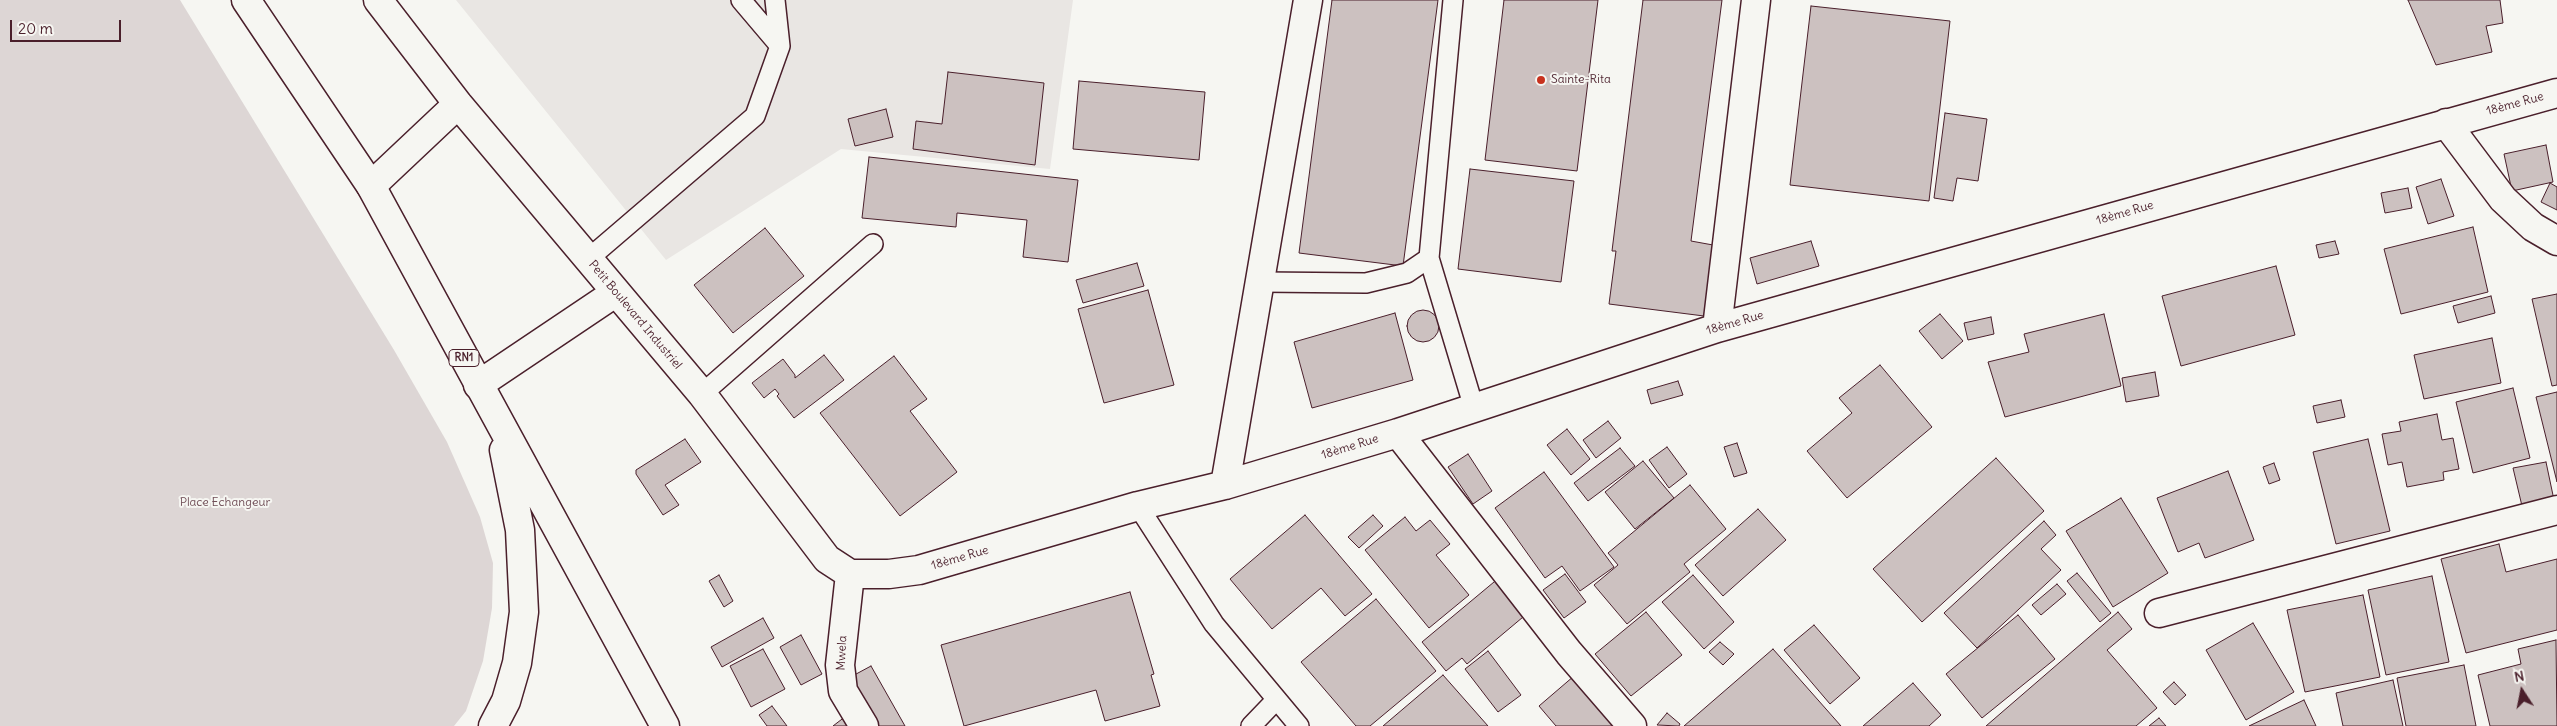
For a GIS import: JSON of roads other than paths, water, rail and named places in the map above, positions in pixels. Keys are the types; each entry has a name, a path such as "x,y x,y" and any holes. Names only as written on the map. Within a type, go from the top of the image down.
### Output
{"main road":[{"name":"RN1","path":"246,0 371,186 665,726"},
{"name":"Petit Boulevard Industriel","path":"378,0 458,104 615,293 702,394 827,559 850,574"},
{"path":"1225,485 1308,0"},
{"path":"1717,328 1756,0"},
{"name":"18ème Rue","path":"850,574 889,574 919,570 1138,506 1225,485 1398,433 1717,328 2557,92"},
{"path":"371,186 458,104"},
{"path":"2446,123 2503,199 2533,226 2557,241"},
{"path":"478,385 615,293"},
{"path":"493,726 506,701 517,663 524,612 520,530 499,424"},
{"path":"1398,433 1569,653 1632,726"},
{"path":"2159,613 2557,510"},
{"name":"Mwela","path":"850,574 840,665 843,691 864,726"}],"lane":[{"path":"741,0 780,46"},
{"path":"588,260 755,116 780,46 775,0"},
{"path":"1453,0 1429,258 1474,408"},
{"path":"702,394 872,244"},
{"path":"1261,282 1366,283 1406,273 1429,258"},
{"path":"1138,506 1214,624 1299,726"},
{"path":"1251,726 1276,700"}],"place":[{"name":"Sainte-Rita","path":"1541,80"}],"park label":[{"name":"Place Echangeur","path":"225,503"}]}
